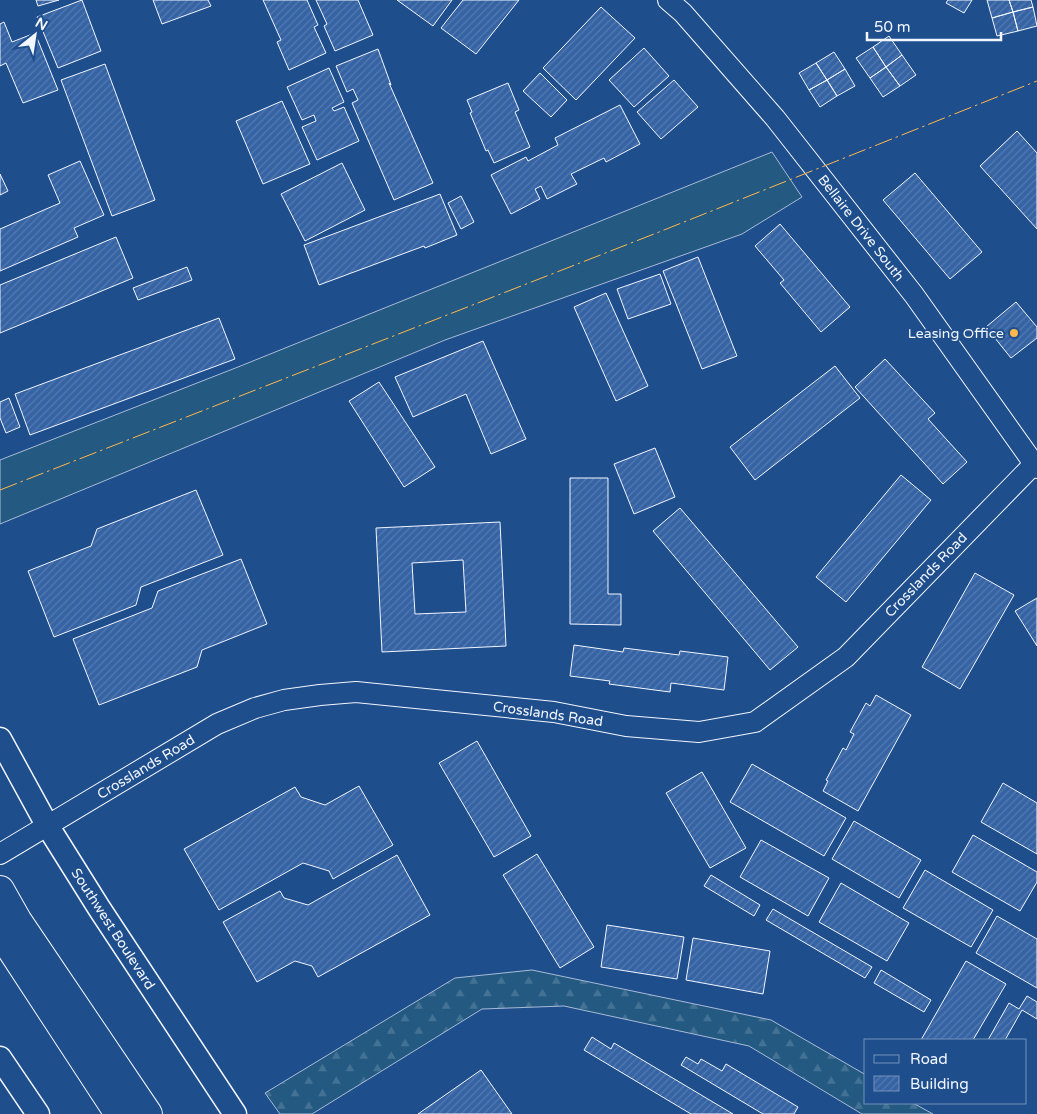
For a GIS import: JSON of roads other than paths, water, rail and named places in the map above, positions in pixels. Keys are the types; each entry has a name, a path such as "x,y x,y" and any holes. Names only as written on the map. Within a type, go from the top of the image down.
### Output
{"highway":[{"path":"0,890 6,928 119,1114"},
{"path":"6,928 148,1114"}],"main road":[{"name":"Southwest Boulevard","path":"0,739 47,825 99,908 235,1114"},
{"path":"0,1058 38,1114"}],"street":[{"name":"Bellaire Drive South","path":"668,0 683,12 775,118 914,295 1035,466"},
{"name":"Crosslands Road","path":"0,854 217,724 255,708 284,700 356,692 554,712 626,726 699,732 755,722 846,657 1035,466"}],"place":[{"name":"Leasing Office","path":"1014,333"}]}
